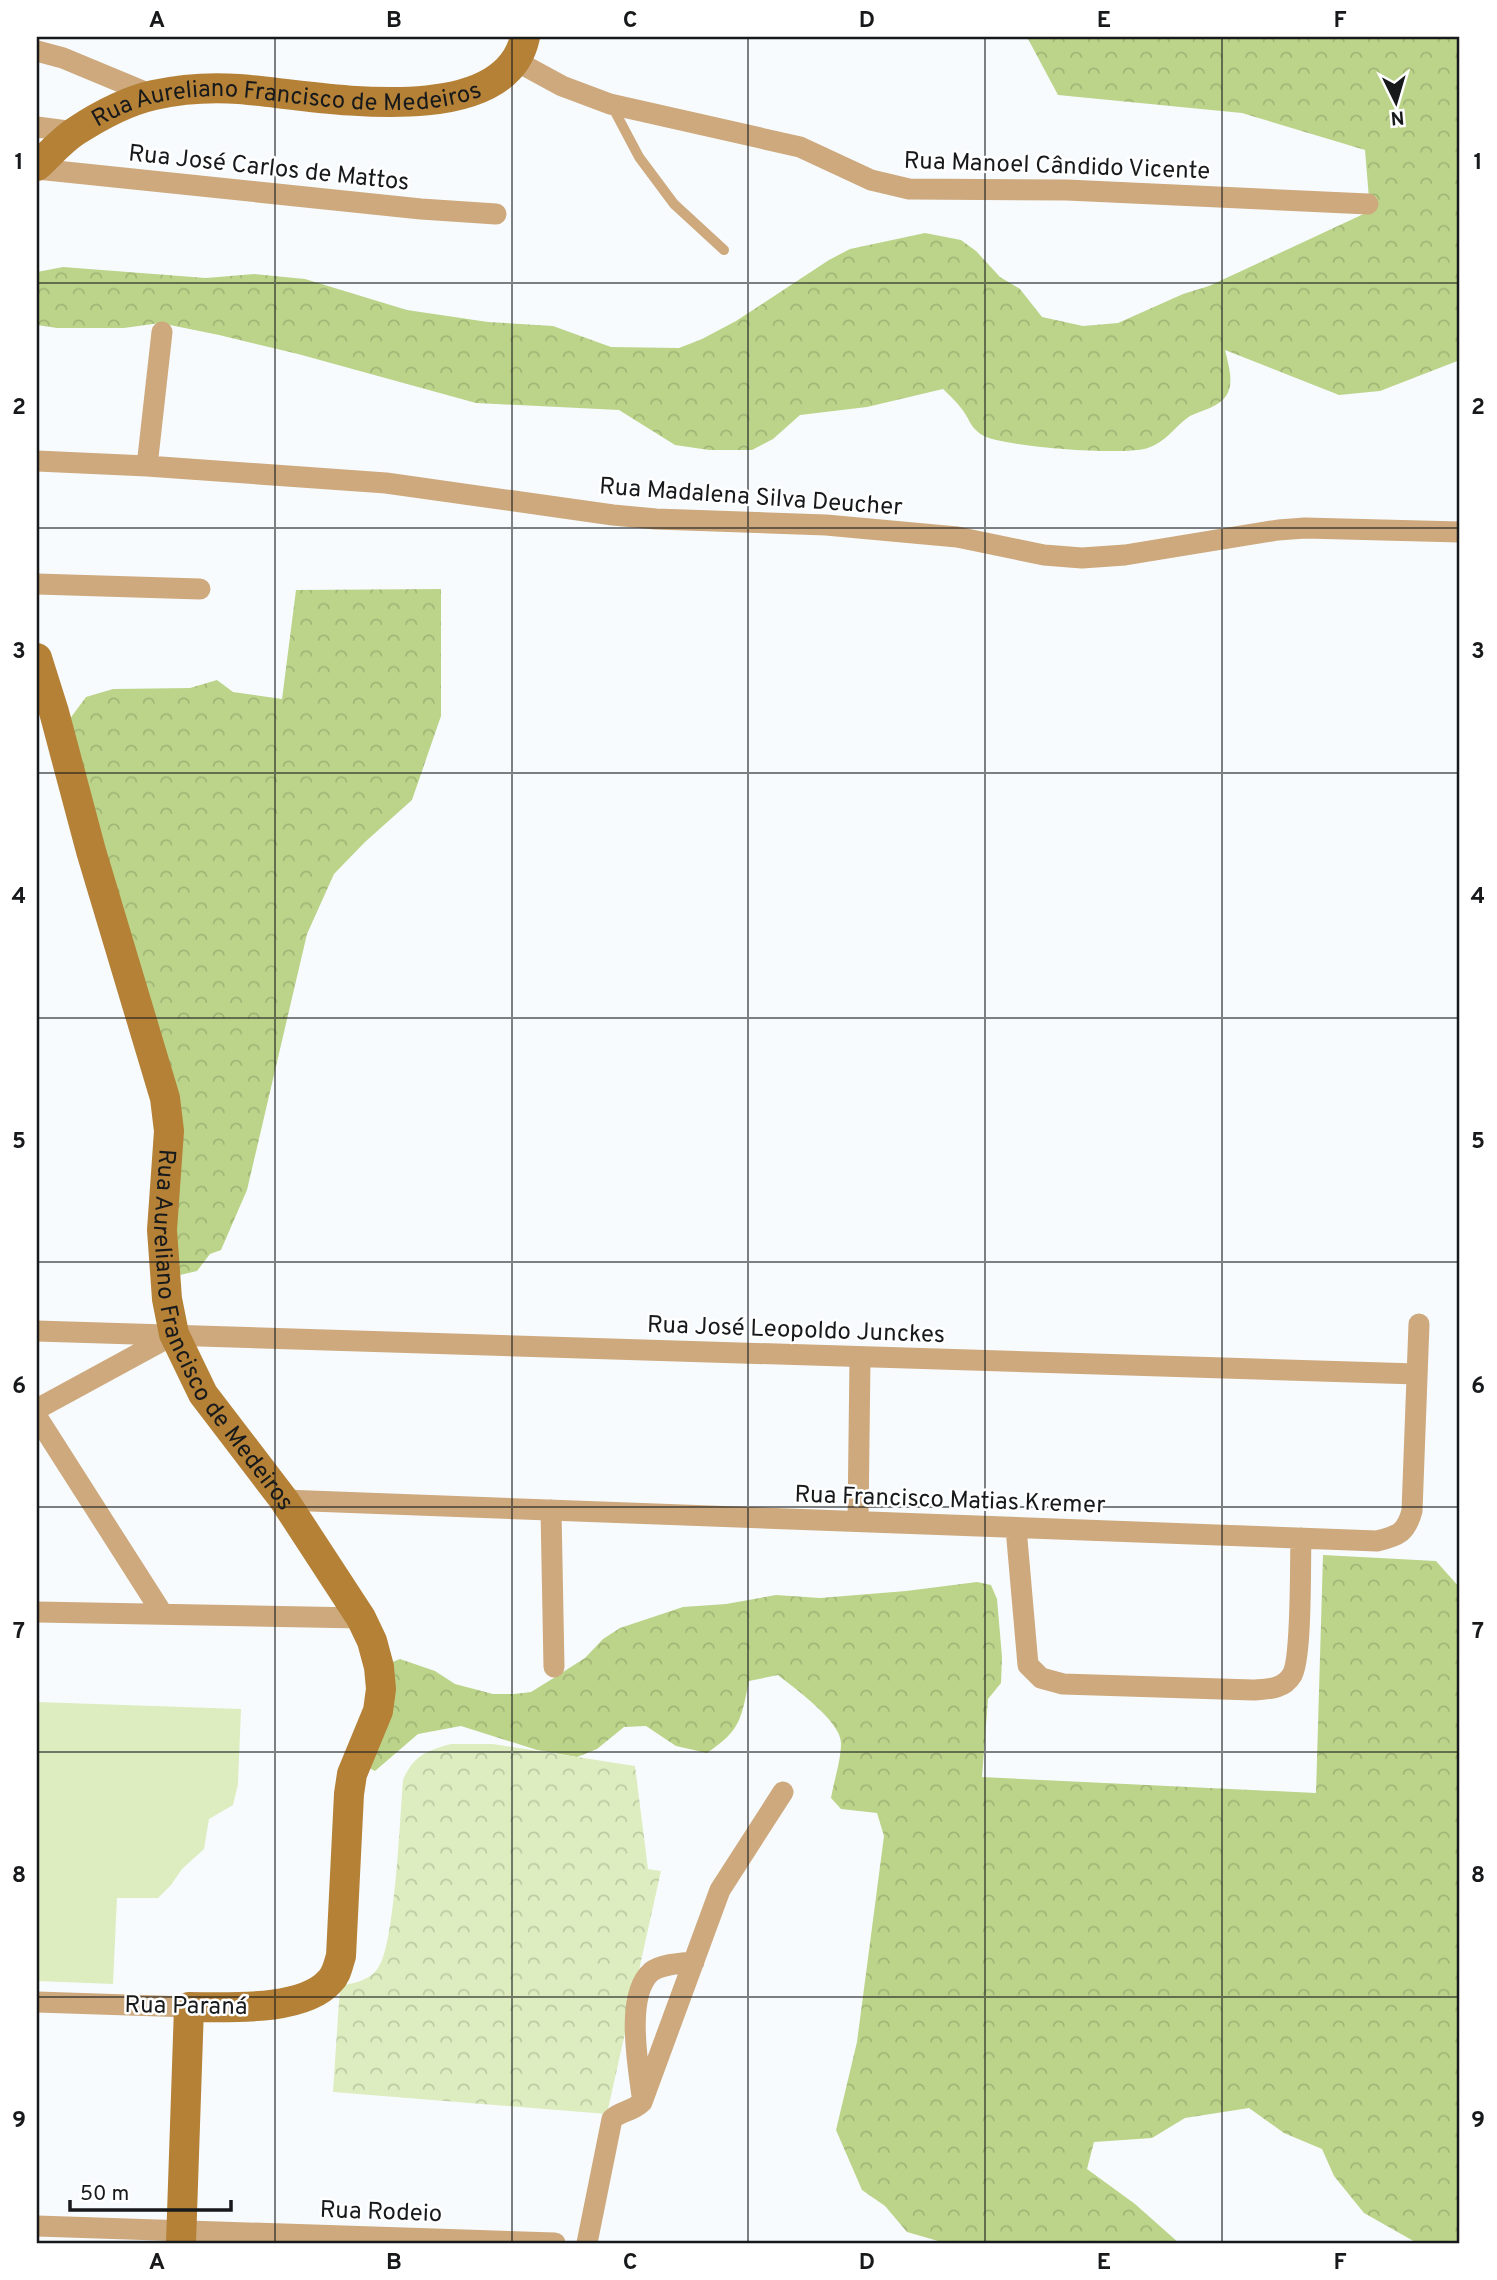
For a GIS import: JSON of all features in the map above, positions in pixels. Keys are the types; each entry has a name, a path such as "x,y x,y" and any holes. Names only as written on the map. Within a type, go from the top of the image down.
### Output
{"street":[{"name":"Rua Aureliano Francisco de Medeiros","path":"37,168 75,132 123,106 152,95 209,88 362,103 429,100 482,87 499,78 520,49"},
{"name":"Rua Manoel Cândido Vicente","path":"520,49 562,86 610,103 800,147 871,180 909,189 1067,190 1368,204"},
{"path":"37,51 62,58 152,95"},
{"path":"37,127 75,132"},
{"name":"Rua José Carlos de Mattos","path":"37,168 421,209 496,214"},
{"path":"147,466 162,332"},
{"name":"Rua Madalena Silva Deucher","path":"37,461 386,483 634,517 815,524 957,537 1044,555 1082,558 1125,555 1305,528 1460,532"},
{"path":"37,584 200,589"},
{"name":"Rua Aureliano Francisco de Medeiros","path":"37,658 94,862 165,1098 169,1131 162,1230 167,1299 174,1334 203,1394 284,1500 361,1618 380,1667 378,1711 352,1774 341,1956 337,1971 330,1982"},
{"name":"Rua Francisco Matias Kremer","path":"284,1500 1377,1541 1401,1532 1408,1524 1412,1511 1419,1324"},
{"name":"Rua José Leopoldo Junckes","path":"37,1331 1417,1374"},
{"path":"37,1409 174,1334"},
{"path":"858,1521 860,1358"},
{"path":"37,1417 162,1614"},
{"path":"551,1510 554,1667"},
{"path":"1016,1528 1028,1665 1041,1678 1063,1684 1253,1690 1279,1688 1292,1675 1297,1655 1301,1538"},
{"path":"37,1612 361,1618"},
{"path":"587,2243 612,2119 617,2114 635,2109 642,2102 720,1890 783,1792"},
{"path":"642,2102 635,2035 643,1981 653,1970 694,1962"},
{"name":"Rua Paraná","path":"37,2002 250,2007 291,2001 315,1992 330,1982"},
{"path":"181,2237 189,2007"},
{"name":"Rua Rodeio","path":"37,2226 181,2237 555,2243"}],"lane":[{"path":"610,103 639,157 674,204 724,250"}],"green space":[{"path":"1027,37 1460,37 1460,360 1380,391 1339,395 1225,350 1230,384 1225,397 1210,408 1190,416 1154,445 1135,450 1069,449 989,438 974,429 959,405 943,389 867,407 800,415 773,439 752,450 709,450 675,445 619,410 476,403 298,354 160,323 124,328 57,328 37,325 37,272 63,267 206,278 254,274 305,279 407,310 488,322 553,326 611,347 679,348 736,321 850,249 925,233 961,240 976,251 1000,277 1020,289 1042,317 1083,326 1118,323 1183,294 1209,286 1370,211 1365,150 1242,113 1058,95"},
{"path":"441,589 441,716 412,800 334,874 307,934 247,1190 221,1250 210,1254 197,1271 180,1275 174,1268 177,1165 69,720 86,697 113,689 190,688 217,680 233,692 282,699 296,590"},
{"path":"1323,1555 1436,1561 1460,1588 1460,2243 1417,2243 1364,2213 1334,2176 1322,2149 1284,2133 1249,2108 1185,2118 1152,2138 1094,2142 1087,2169 1135,2204 1179,2243 945,2243 907,2232 885,2206 862,2190 836,2130 857,2042 884,1836 877,1813 841,1809 831,1798 840,1757 839,1734 816,1706 778,1675 749,1681 738,1723 727,1737 707,1753 676,1746 646,1726 624,1727 597,1749 577,1757 537,1750 461,1726 418,1734 375,1771 365,1766 390,1663 400,1659 435,1671 455,1684 493,1694 531,1692 585,1658 603,1639 620,1628 683,1607 726,1604 776,1595 820,1598 977,1582 991,1585 997,1599 1002,1657 1001,1683 988,1699 982,1777 1316,1793"},
{"path":"37,1702 241,1709 238,1784 233,1805 209,1819 204,1849 182,1869 158,1898 117,1898 113,1984 37,1981"},
{"path":"451,1744 493,1744 635,1766 648,1869 661,1871 607,2114 333,2092 340,1986 361,1981 378,1968 389,1934 403,1780 416,1759 434,1749"}]}
